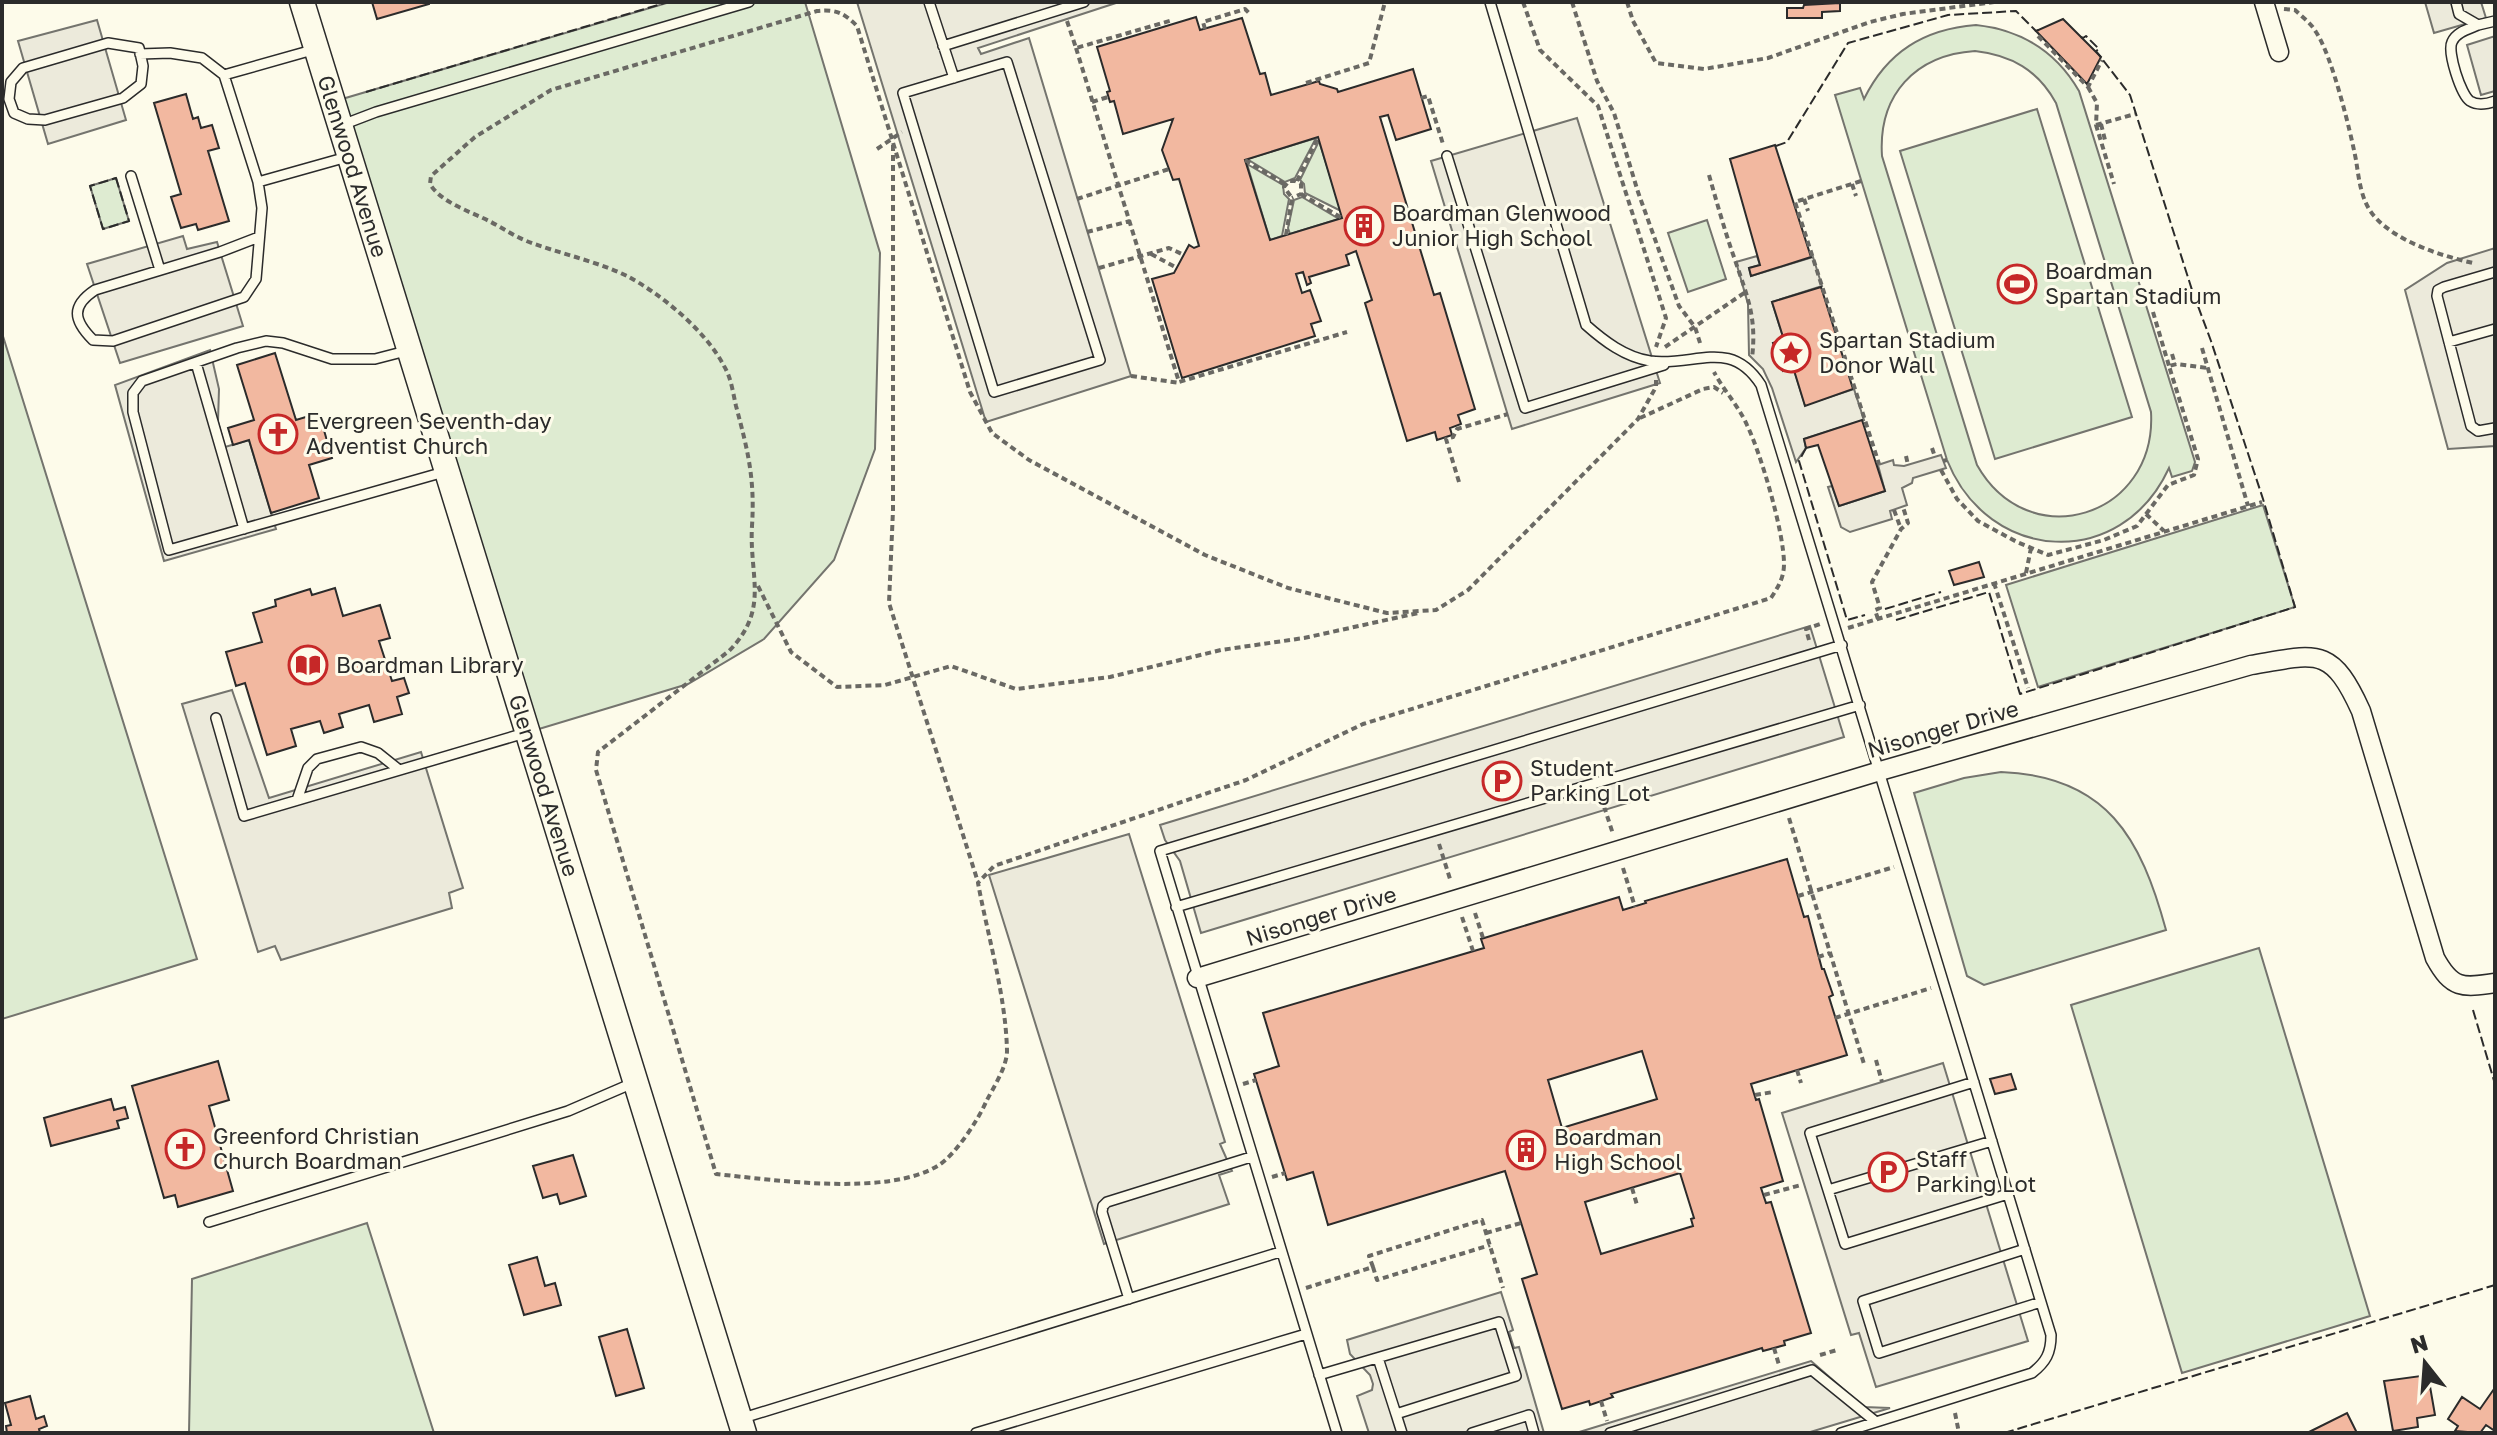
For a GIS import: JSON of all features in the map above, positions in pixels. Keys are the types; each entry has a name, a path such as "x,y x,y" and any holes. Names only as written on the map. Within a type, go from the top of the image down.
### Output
{"street":[{"name":"Glenwood Avenue","path":"302,2 742,1426"},
{"path":"2265,5 2279,52"},
{"name":"Nisonger Drive","path":"1197,978 1880,771 2251,665 2314,658 2328,661 2347,680 2361,711 2435,958 2452,983 2475,986 2495,983"}],"lane":[{"path":"339,127 376,112 749,2"},
{"path":"929,2 954,78"},
{"path":"943,46 1084,2"},
{"path":"1490,2 1586,325 1607,344 1618,349 1646,361 1672,362"},
{"path":"2456,2 2459,14 2478,25"},
{"path":"2495,21 2464,30 2452,39 2450,51 2463,93 2471,102 2484,105 2495,101"},
{"path":"108,43 139,48 140,54 143,66 141,84 123,98 45,120 28,119 14,113 9,99 11,82 23,68 108,43"},
{"path":"224,75 316,49"},
{"path":"140,54 170,53 202,58 224,75 258,182 262,208 256,279 244,297 235,301 113,341 93,340 82,329 76,313 82,298 95,290 259,237"},
{"path":"1007,62 1100,360 994,392 903,93 954,78 1007,62"},
{"path":"258,182 349,156"},
{"path":"1447,156 1525,408 1672,362 1706,357 1728,358 1750,367 1761,385 1838,631 2051,1335 2051,1347 2042,1366 2021,1377 1841,1433"},
{"path":"131,176 160,270"},
{"path":"2495,272 2438,290 2471,426 2478,431 2495,428"},
{"path":"2449,342 2495,329"},
{"path":"409,350 375,359 332,359 283,343 266,341 142,381 133,393 133,412 169,550 447,471"},
{"path":"196,363 244,529"},
{"path":"1337,1433 1160,851 1842,645"},
{"path":"1176,907 1860,705"},
{"path":"216,718 244,816 529,732"},
{"path":"297,800 308,768 317,759 361,747 378,753 398,769"},
{"path":"209,1222 568,1111 636,1082"},
{"path":"1974,1082 1810,1133 1845,1244 2008,1194"},
{"path":"1828,1190 1992,1141"},
{"path":"1129,1299 1102,1212 1103,1206 1107,1202 1251,1157"},
{"path":"2025,1249 1863,1301 1879,1353 2041,1302"},
{"path":"742,1426 1280,1252"},
{"path":"1319,1375 1499,1322 1516,1376 1396,1414"},
{"path":"976,1433 1306,1334"},
{"path":"1378,1358 1402,1433"},
{"path":"1610,1433 1812,1370 1876,1422"},
{"path":"1472,1433 1529,1415 1534,1433"}],"path":[{"path":"1306,83 1369,63 1385,2"},
{"path":"1523,2 1540,50 1598,106 1666,318 1656,343 1656,352 1748,291"},
{"path":"1572,2 1597,81 1614,113 1638,192 1679,306 1695,327 1725,394 1714,387 1703,389 1638,419"},
{"path":"1627,2 1633,21 1656,63 1704,69 1768,58 1842,31 1903,14 1994,2"},
{"path":"2265,5 2295,10 2316,30 2327,53 2363,195 2373,215 2384,226 2413,242 2484,266"},
{"path":"1205,29 1203,22 1245,9 1251,15"},
{"path":"1436,610 1387,613 1274,583 1205,555 1029,460 992,433 970,392 857,26 845,14 831,10 817,11 551,90 475,137 431,176 430,184 443,197 526,240 627,276 689,321 708,341 726,369 749,453 753,479 752,560 757,584 791,652 837,687 885,685 951,666 1016,689 1110,677 1221,650 1304,638 1436,610 1468,590 1638,419 1656,387 1656,367"},
{"path":"1067,18 1177,379 1181,383"},
{"path":"1076,48 1173,20"},
{"path":"2038,36 2088,87 2097,103 2098,125 2114,184"},
{"path":"2088,87 2102,60"},
{"path":"1421,98 1428,96 1447,156"},
{"path":"1092,102 1108,97"},
{"path":"2098,125 2135,114"},
{"path":"877,149 914,124"},
{"path":"2098,125 2105,140"},
{"path":"1297,181 1318,137"},
{"path":"893,138 893,510 889,603 978,883"},
{"path":"1245,160 1286,185"},
{"path":"1077,199 1169,169"},
{"path":"1709,175 1748,291 1752,314 1752,358"},
{"path":"1292,198 1285,191 1286,185 1289,181 1297,181"},
{"path":"1297,181 1302,187 1301,194"},
{"path":"1861,181 1795,202 1879,464"},
{"path":"1852,184 1856,196"},
{"path":"1292,198 1301,194"},
{"path":"1301,194 1342,218"},
{"path":"1286,235 1292,198"},
{"path":"1804,199 1808,211"},
{"path":"1087,232 1130,221"},
{"path":"1099,268 1169,248 1184,255"},
{"path":"1150,253 1177,268"},
{"path":"1941,470 1957,499 1978,521 2048,555 2104,540 2137,526 2168,485 2194,475 2198,459 2153,312"},
{"path":"1131,376 1178,384 1347,332"},
{"path":"2202,348 2248,506"},
{"path":"2172,354 2175,364"},
{"path":"2169,366 2207,368"},
{"path":"1459,482 1445,438 1453,437 1457,429 1508,414"},
{"path":"1932,448 1935,457"},
{"path":"1906,456 1908,465"},
{"path":"1838,631 2262,502"},
{"path":"1878,619 1875,610 1880,608 1872,582 1901,529 1908,523 1903,507"},
{"path":"1894,510 1901,529"},
{"path":"2146,514 2164,531"},
{"path":"2025,574 2031,548"},
{"path":"1994,583 2028,688"},
{"path":"596,770 598,752 743,637 751,617 757,584"},
{"path":"1596,783 1611,831"},
{"path":"1787,811 1864,1064"},
{"path":"1435,831 1450,880"},
{"path":"1621,862 1635,907"},
{"path":"1798,896 1908,863"},
{"path":"1473,907 1483,938"},
{"path":"1460,911 1473,951"},
{"path":"1818,957 1830,953"},
{"path":"1835,1018 1945,984"},
{"path":"1876,1060 1882,1082"},
{"path":"1797,1070 1801,1083"},
{"path":"1242,1084 1256,1080"},
{"path":"1755,1095 1773,1092"},
{"path":"1271,1178 1285,1173"},
{"path":"1764,1195 1801,1185"},
{"path":"1632,1188 1637,1205"},
{"path":"1490,1245 1377,1280 1369,1256 1482,1220 1490,1245 1503,1288"},
{"path":"1486,1233 1521,1223"},
{"path":"1305,1288 1373,1267"},
{"path":"1774,1348 1780,1368"},
{"path":"1820,1355 1837,1350"},
{"path":"1952,1398 1959,1433"},
{"path":"1601,1401 1607,1421"}],"green space":[{"path":"670,2 805,2 880,253 875,449 834,560 764,639 688,684 529,732 332,102"},
{"path":"1976,25 2023,38 2060,65 2079,91 2195,462 2192,471 2172,477 2169,468 2147,502 2120,525 2088,538 2055,542 2023,535 1992,519 1966,494 1947,460 1835,95 1860,88 1864,99 1873,82 1896,56 1924,38 1957,27","holes":["1988,53 2012,61 2032,73 2056,103 2151,412 2147,448 2134,478 2112,499 2086,512 2056,516 2027,510 2000,493 1977,465 1882,156 1886,114 1904,82 1918,70 1954,54"]},
{"path":"2037,109 2132,417 1995,459 1900,151"},
{"path":"1316,138 1295,178 1285,182 1247,159"},
{"path":"1319,141 1341,211 1305,193 1300,180"},
{"path":"1247,164 1283,185 1284,194 1289,199 1282,236 1270,240"},
{"path":"116,178 129,221 103,229 90,186"},
{"path":"1302,197 1339,219 1290,234 1288,228 1294,200"},
{"path":"1707,220 1726,279 1688,292 1668,233"},
{"path":"2,333 197,959 2,1019"},
{"path":"2263,505 2295,607 2038,687 2006,585"},
{"path":"2001,772 2037,776 2068,785 2093,799 2114,818 2145,867 2166,930 1984,985 1967,976 1914,793 1964,778"},
{"path":"2259,948 2370,1316 2182,1373 2071,1005"},
{"path":"367,1223 434,1433 189,1433 192,1279"}],"shaded area":[{"path":"857,2 1119,2 978,48 981,54 1029,38 1131,376 986,422"},
{"path":"2425,2 2481,2 2486,18 2434,33"},
{"path":"97,20 126,120 48,144 18,41"},
{"path":"2495,36 2495,91 2481,95 2467,45"},
{"path":"1577,118 1660,383 1512,429 1431,161"},
{"path":"183,236 187,249 217,242 243,326 120,363 87,264"},
{"path":"2495,248 2495,446 2448,449 2405,290 2447,263"},
{"path":"1757,256 1760,265 1749,268 1751,276 1813,257 1822,286 1772,302 1784,340 1774,344 1783,370 1793,367 1805,405 1854,389 1864,420 1804,439 1806,448 1796,462 1772,388 1763,369 1749,355 1748,304 1736,262"},
{"path":"210,350 219,389 218,422 225,447 249,440 276,529 164,561 115,385"},
{"path":"1941,455 1946,468 1913,478 1912,483 1902,488 1907,505 1890,511 1892,519 1850,532 1841,527 1828,487 1832,486 1839,506 1885,491 1878,465 1893,460 1894,465 1904,466"},
{"name":"Student Parking Lot","path":"1810,626 1844,737 1201,933 1180,861 1165,840 1160,825"},
{"path":"232,690 269,798 421,752 463,888 449,893 452,908 281,960 275,946 258,952 182,704"},
{"path":"1129,834 1225,1142 1220,1144 1232,1171 1219,1175 1229,1204 1104,1244 989,875"},
{"name":"Staff Parking Lot","path":"1943,1063 2028,1341 1876,1387 1859,1333 1851,1335 1782,1113"},
{"path":"1501,1292 1513,1330 1509,1332 1514,1348 1519,1347 1544,1433 1369,1433 1357,1396 1372,1390 1373,1384 1370,1375 1350,1354 1347,1340"},
{"path":"1811,1361 1864,1407 1890,1408 1807,1433 1576,1433"}],"building":[{"path":"372,2 429,2 429,4 377,19"},
{"path":"1840,3 1840,11 1822,12 1822,18 1787,18 1787,8"},
{"name":"Boardman Glenwood Junior High School","path":"1196,17 1200,30 1242,18 1260,74 1265,73 1271,95 1319,81 1338,92 1413,69 1431,129 1396,140 1388,115 1380,117 1434,295 1440,293 1475,409 1458,415 1461,424 1450,428 1452,435 1437,440 1435,432 1407,441 1365,303 1372,300 1356,251 1346,255 1349,265 1309,277 1311,283 1307,285 1303,272 1296,274 1302,293 1310,290 1321,321 1311,324 1315,336 1182,378 1152,279 1174,273 1189,245 1194,248 1199,246 1179,179 1173,180 1162,150 1173,119 1123,134 1114,101 1110,102 1107,92 1110,91 1097,47","holes":["1318,137 1342,218 1270,240 1245,160"]},
{"path":"2063,19 2101,57 2087,84 2036,31"},
{"path":"186,94 193,119 198,117 201,128 212,125 219,148 208,151 229,221 198,230 196,224 181,228 171,197 181,194 154,103"},
{"path":"1775,145 1811,257 1751,276 1749,268 1760,265 1730,159"},
{"path":"1821,287 1853,389 1805,406 1793,367 1783,371 1773,343 1784,340 1772,302"},
{"name":"Evergreen Seventh-day Adventist Church","path":"275,353 296,420 319,413 332,458 309,465 319,498 271,513 249,440 233,445 228,428 254,420 237,365"},
{"path":"1862,420 1885,491 1839,506 1818,445 1806,448 1804,439"},
{"path":"1979,562 1984,577 1954,585 1949,571"},
{"name":"Boardman Library","path":"335,588 343,616 380,605 390,638 379,641 392,681 404,678 409,693 397,697 402,714 374,722 369,705 339,714 343,727 324,733 320,721 291,729 296,746 267,755 245,683 236,686 226,652 262,642 253,613 276,606 275,600 310,589 312,595"},
{"name":"Boardman High School","path":"1787,859 1804,917 1808,916 1822,969 1833,995 1829,997 1847,1055 1751,1084 1756,1100 1759,1099 1783,1181 1761,1188 1766,1203 1771,1202 1811,1333 1784,1341 1785,1345 1763,1351 1762,1348 1611,1394 1613,1397 1590,1405 1589,1401 1562,1409 1522,1279 1537,1274 1505,1171 1328,1225 1313,1172 1287,1180 1254,1074 1279,1066 1263,1013 1484,948 1481,939 1619,897 1623,910","holes":["1642,1051 1657,1099 1562,1128 1548,1080","1680,1173 1694,1218 1691,1219 1693,1226 1601,1254 1585,1202"]},
{"name":"Greenford Christian Church Boardman","path":"218,1061 229,1100 209,1106 233,1191 178,1207 175,1195 164,1198 132,1086"},
{"path":"2011,1074 2016,1089 1995,1094 1990,1079"},
{"path":"111,1099 114,1110 125,1107 128,1118 117,1121 119,1128 51,1146 44,1118"},
{"path":"573,1155 586,1196 560,1204 557,1194 543,1198 533,1166"},
{"path":"537,1257 545,1286 555,1283 561,1305 524,1315 509,1265"},
{"path":"627,1329 644,1388 616,1396 599,1337"},
{"path":"2428,1375 2435,1415 2417,1418 2418,1427 2393,1431 2384,1381"},
{"path":"2494,1389 2495,1431 2486,1425 2480,1433 2455,1431 2458,1426 2448,1419 2462,1397 2480,1409"},
{"path":"30,1396 36,1419 44,1416 47,1426 39,1429 40,1433 7,1433 6,1426 11,1425 5,1403"},
{"path":"2347,1413 2357,1433 2307,1433"}],"fence":[{"path":"366,92 668,2"},
{"path":"1776,146 1787,142 1848,43 1948,15 2016,11 2036,31 2039,30"},
{"path":"1896,620 1989,592 2020,694 2295,607 2263,499 2130,95 2096,51 2099,49 2086,36 2081,37"},
{"path":"116,178 129,221 103,229 90,186 116,178"},
{"path":"1806,448 1799,461 1847,620 1865,615"},
{"path":"1885,609 1941,592"},
{"path":"2473,1010 2495,1084"},
{"path":"2004,1433 2495,1285"}],"place":[{"name":"Boardman Glenwood Junior High School","path":"1364,226"},
{"name":"Boardman Spartan Stadium","path":"2017,284"},
{"name":"Spartan Stadium Donor Wall","path":"1791,353"},
{"name":"Evergreen Seventh-day Adventist Church","path":"278,434"},
{"name":"Boardman Library","path":"308,665"},
{"name":"Student Parking Lot","path":"1502,781"},
{"name":"Greenford Christian Church Boardman","path":"185,1149"},
{"name":"Boardman High School","path":"1526,1150"},
{"name":"Staff Parking Lot","path":"1888,1172"}]}
